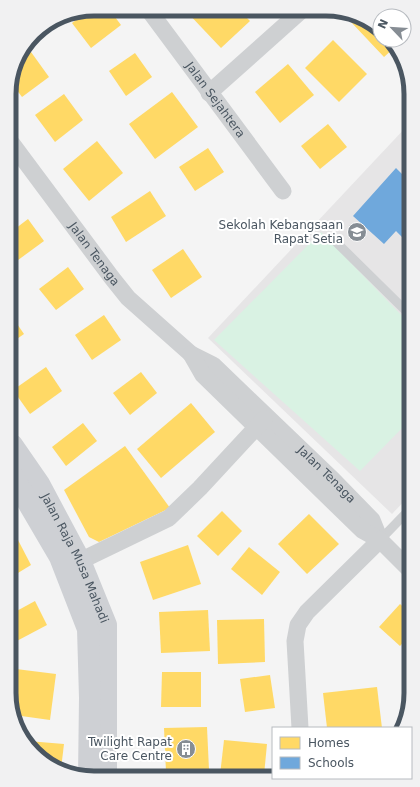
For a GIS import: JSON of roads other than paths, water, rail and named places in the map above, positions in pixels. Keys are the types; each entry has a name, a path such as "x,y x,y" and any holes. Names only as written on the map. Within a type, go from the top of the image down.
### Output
{"main road":[{"name":"Jalan Raja Musa Mahadi","path":"16,451 40,484 80,561 106,625 106,771"},
{"name":"Jalan Raja Musa Mahadi","path":"16,482 60,557 88,629 90,698 89,771"}],"street":[{"name":"Jalan Sejahtera","path":"153,16 283,191"},
{"path":"209,93 295,16"},
{"name":"Jalan Tenaga","path":"16,149 128,298 191,354 213,365 232,394 328,486 372,520 380,540 404,564"},
{"path":"80,561 169,518 200,488 261,422"},
{"path":"300,727 295,641 298,625 307,612 380,540"}],"lane":[{"path":"333,239 404,309"},
{"path":"380,540 404,516"}],"place":[{"name":"Sekolah Kebangsaan Rapat Setia","path":"357,232"},
{"name":"Twilight Rapat Care Centre","path":"186,749"}]}
